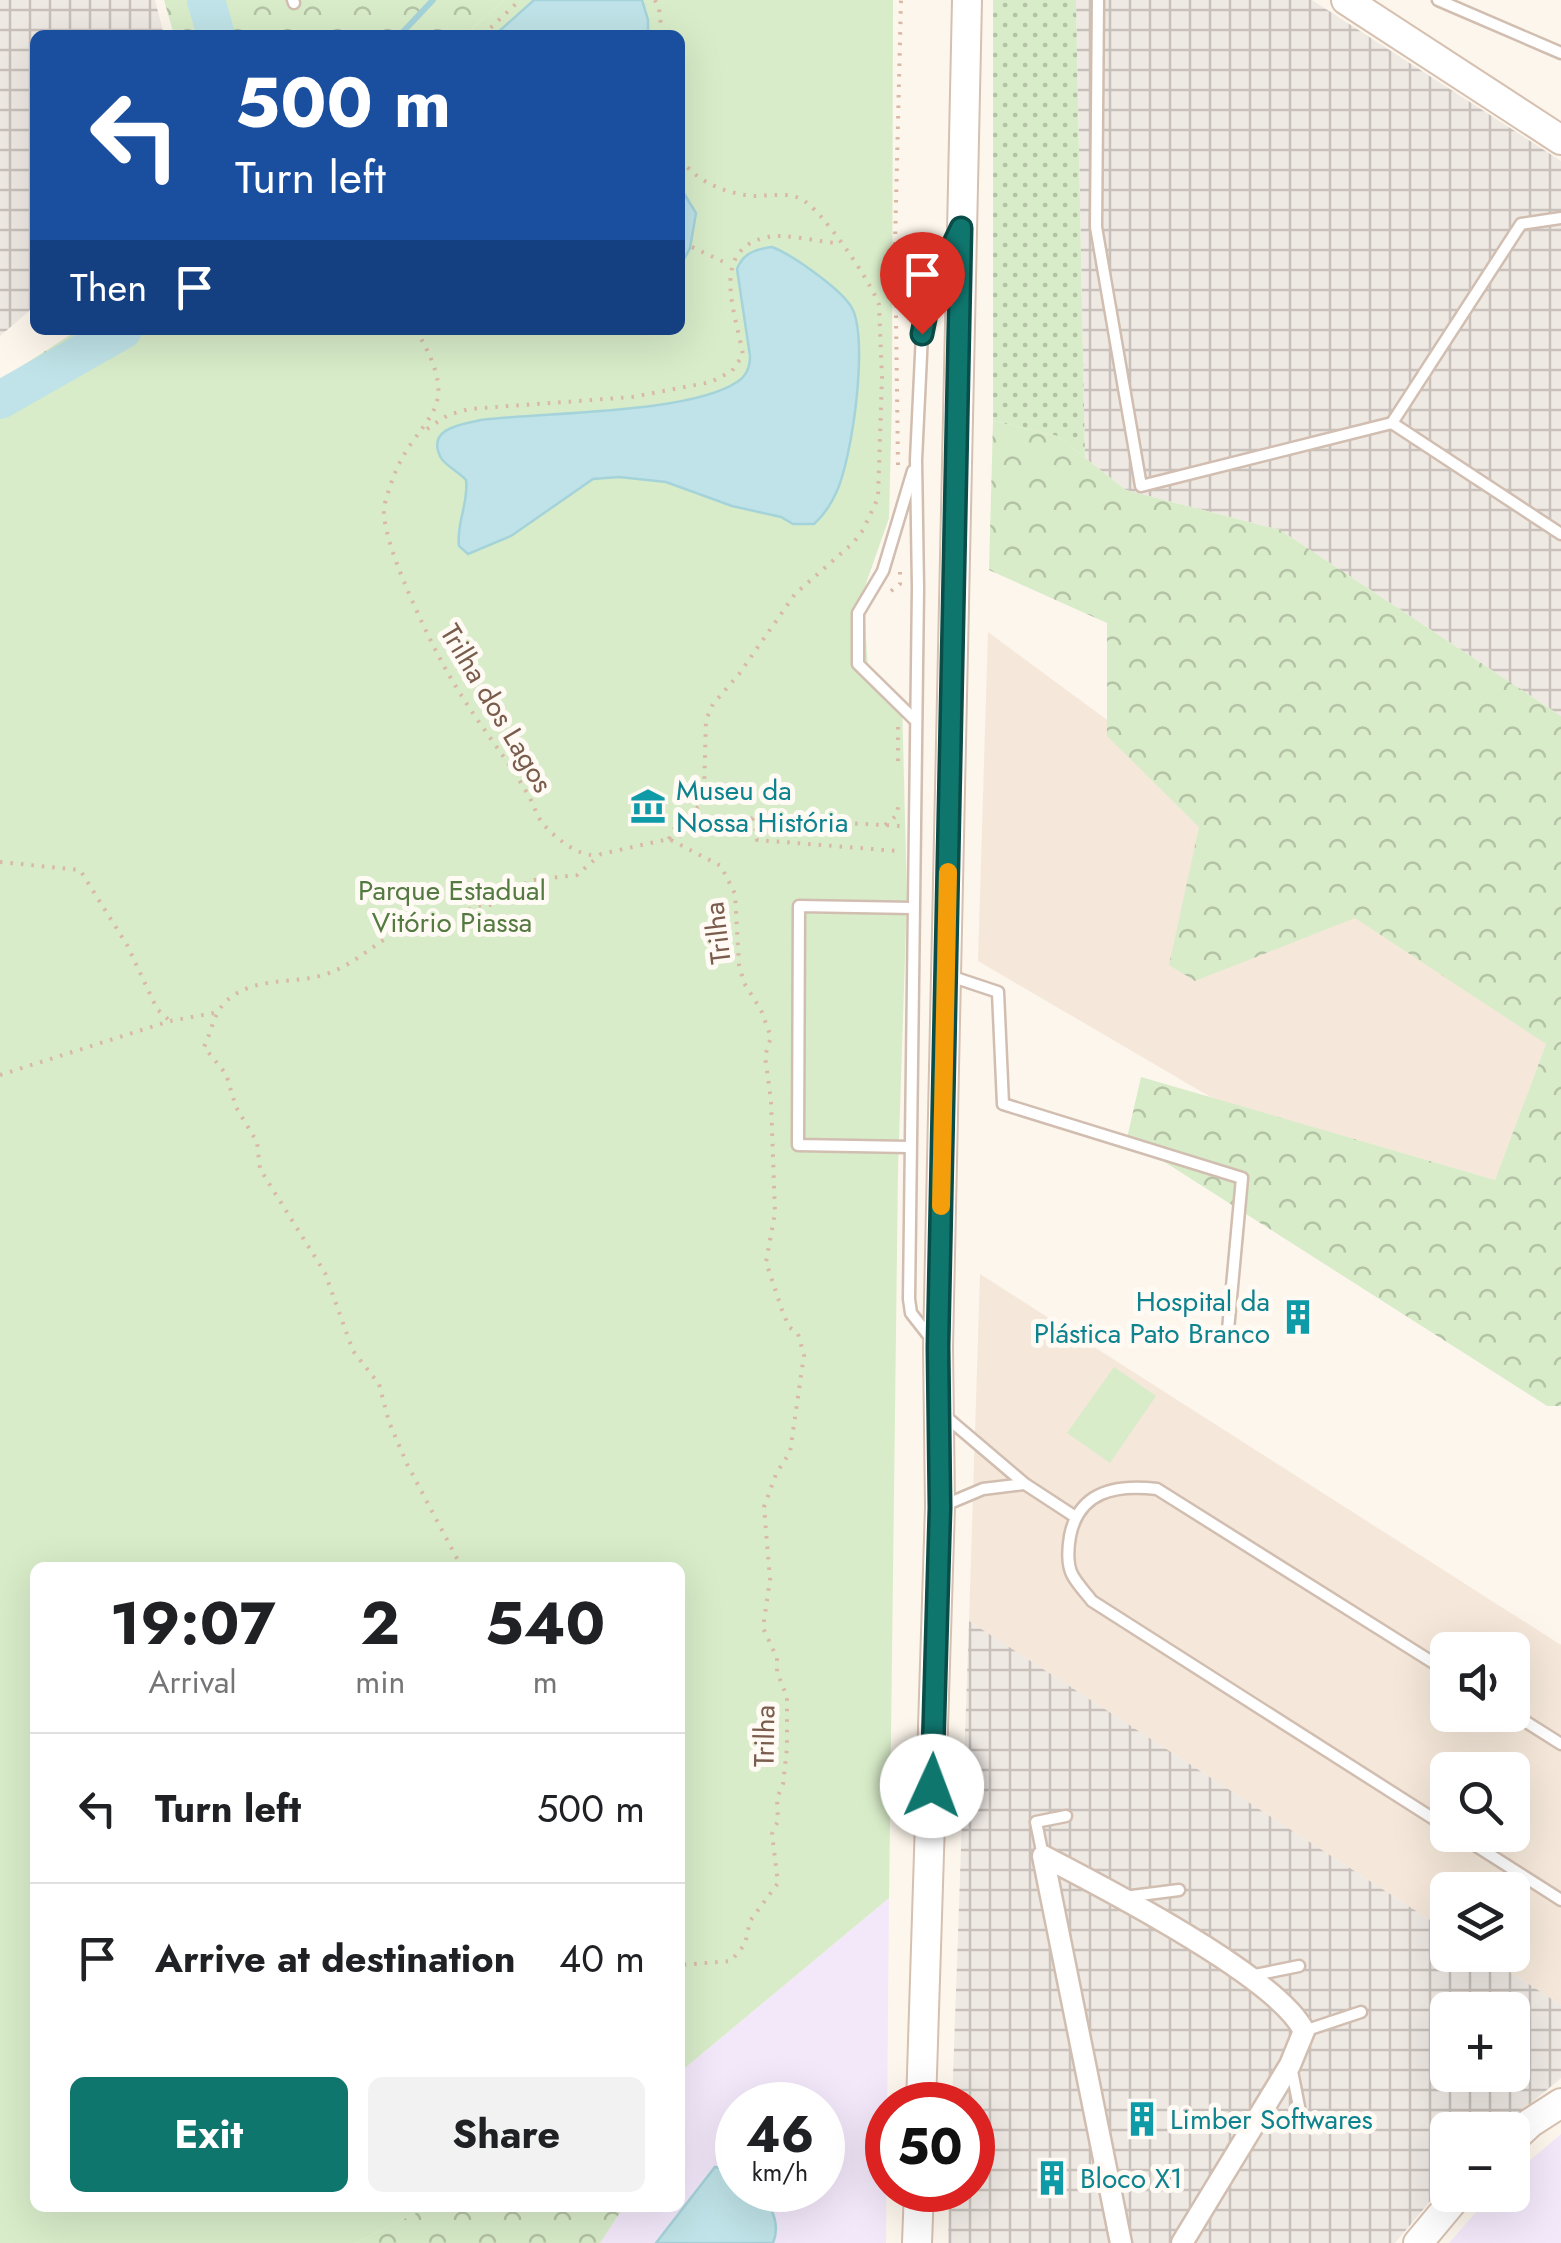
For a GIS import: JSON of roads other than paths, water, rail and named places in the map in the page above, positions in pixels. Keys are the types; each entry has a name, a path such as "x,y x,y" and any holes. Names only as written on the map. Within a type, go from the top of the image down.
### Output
{"main road":[{"path":"922,2082 940,1508 938,1347 967,0"},
{"path":"1353,2 1561,140"},
{"path":"1530,2123 1561,2103"},
{"path":"917,2243 918,2212"},
{"path":"1418,2243 1444,2212"}],"street":[{"path":"1042,1856 1123,1897 1248,1976 1298,2018 1304,2031 1290,2065 1182,2243"},
{"path":"1042,1856 1121,2243"}],"lane":[{"path":"1098,0 1096,226 1141,486 1392,424 1522,224 1561,218"},
{"path":"1438,0 1557,50 1561,35"},
{"path":"938,1347 911,1313 908,1299 916,460 922,334 930,294 961,228"},
{"path":"1392,424 1561,534"},
{"path":"914,719 858,664 858,613 883,570 916,460"},
{"path":"909,1146 798,1145 799,906 913,908"},
{"path":"946,974 998,992 1003,1104 1242,1178 1228,1330"},
{"path":"939,1411 1025,1484 1074,1516"},
{"path":"940,1508 983,1489 1025,1484"},
{"path":"1430,1661 1157,1489 1128,1486 1097,1495 1074,1516 1068,1545 1070,1573 1092,1602 1430,1817"},
{"path":"1530,1724 1561,1744"},
{"path":"1042,1856 1036,1822 1066,1816"},
{"path":"1486,1852 1561,1900"},
{"path":"1123,1897 1180,1890"},
{"path":"1248,1976 1299,1966"},
{"path":"1304,2031 1361,2012"},
{"path":"1290,2065 1302,2122"}],"water":[{"path":"534,0 642,0 648,20 648,30 501,30"},
{"path":"685,195 696,213 685,257"},
{"path":"772,247 804,265 838,292 852,308 857,324 859,372 848,455 834,497 814,524 793,524 666,482 619,477 593,479 511,536 468,554 459,546 466,480 441,458 437,448 442,434 481,420 651,406 715,392 737,382 747,371 750,356 737,269 751,253"},
{"path":"715,2167 715,2212 772,2212 773,2243 656,2243 680,2212 685,2212 685,2206"}],"waterway":[{"path":"206,0 215,30"},
{"path":"405,30 433,0"},
{"path":"0,400 114,335"}],"place":[{"name":"Museu da Nossa História","path":"648,806"},
{"name":"Hospital da Plástica Pato Branco","path":"1298,1317"},
{"name":"Limber Softwares","path":"1142,2119"},
{"name":"Bloco X1","path":"1052,2178"}],"park label":[{"name":"Parque Estadual Vitório Piassa","path":"452,906"}]}
